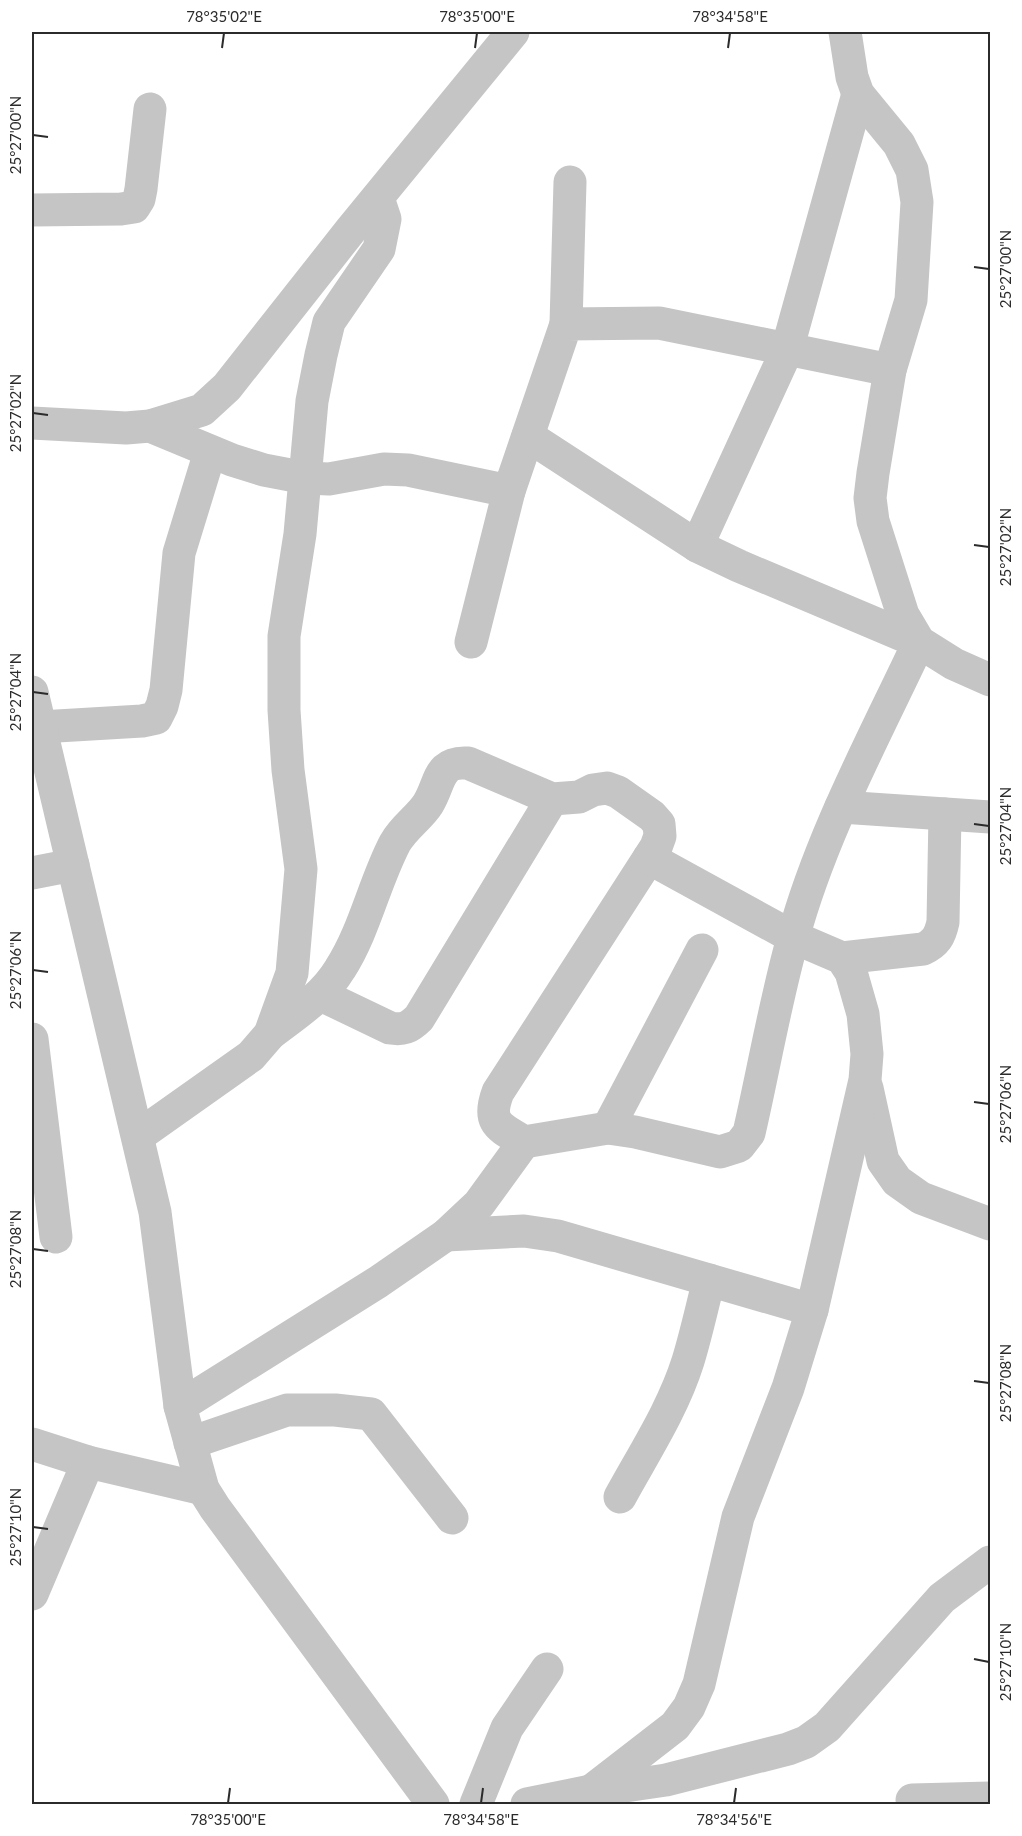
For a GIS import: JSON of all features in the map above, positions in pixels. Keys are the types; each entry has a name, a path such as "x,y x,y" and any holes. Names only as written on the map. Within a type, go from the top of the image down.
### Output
{"street":[{"path":"32,423 126,428 150,426 202,410 227,387 513,32"},
{"path":"844,32 852,77 858,94 899,144 912,170 917,202 911,300 890,370 870,498 873,521 903,615 919,642"},
{"path":"697,546 787,350 858,94"},
{"path":"32,210 134,207 141,189 150,109"},
{"path":"471,642 509,491 566,324 570,182"},
{"path":"270,1034 292,973 301,869 288,770 284,678 285,636 300,534 312,401 328,322 379,249 385,219 378,198"},
{"path":"566,324 659,323 890,370"},
{"path":"150,426 210,452 264,470 306,478 329,479 384,469 408,470 509,491"},
{"path":"528,436 697,546 919,642 954,664 990,680"},
{"path":"40,727 142,721 156,718 166,690 179,553 210,452"},
{"path":"138,1136 251,1056 270,1034 321,995 353,946 396,842 428,803 444,769 455,762 468,763 552,799 579,797 593,790 607,788 618,792 659,824 660,836 649,858 498,1092 492,1115 498,1126 524,1142 608,1128 720,1152 739,1146 749,1133 793,937 816,869 841,807 919,642"},
{"path":"32,692 40,727 42,784 73,865 155,1212 180,1406 203,1489 433,1804"},
{"path":"321,995 390,1028 401,1030 410,1027 419,1018 552,799"},
{"path":"841,807 990,817"},
{"path":"649,858 793,937 842,958 923,949 933,944 940,936 943,922 945,814"},
{"path":"32,873 73,865"},
{"path":"608,1128 702,950"},
{"path":"591,1791 675,1726 689,1707 699,1684 738,1516 788,1388 812,1310 865,1080 867,1054 863,1014 851,972 842,958"},
{"path":"32,1039 56,1237"},
{"path":"865,1080 883,1161 897,1181 921,1198 990,1224"},
{"path":"180,1406 378,1282 446,1235 479,1204 524,1142"},
{"path":"446,1235 524,1231 558,1236 812,1310"},
{"path":"620,1497 662,1423 688,1362 709,1280"},
{"path":"190,1443 287,1410 334,1410 371,1414 452,1518"},
{"path":"32,1444 88,1462 203,1489"},
{"path":"32,1594 88,1462"},
{"path":"526,1804 591,1791 666,1780 788,1749 806,1742 827,1727 942,1598 990,1562"},
{"path":"476,1804 507,1728 547,1669"},
{"path":"912,1800 990,1798"}]}
